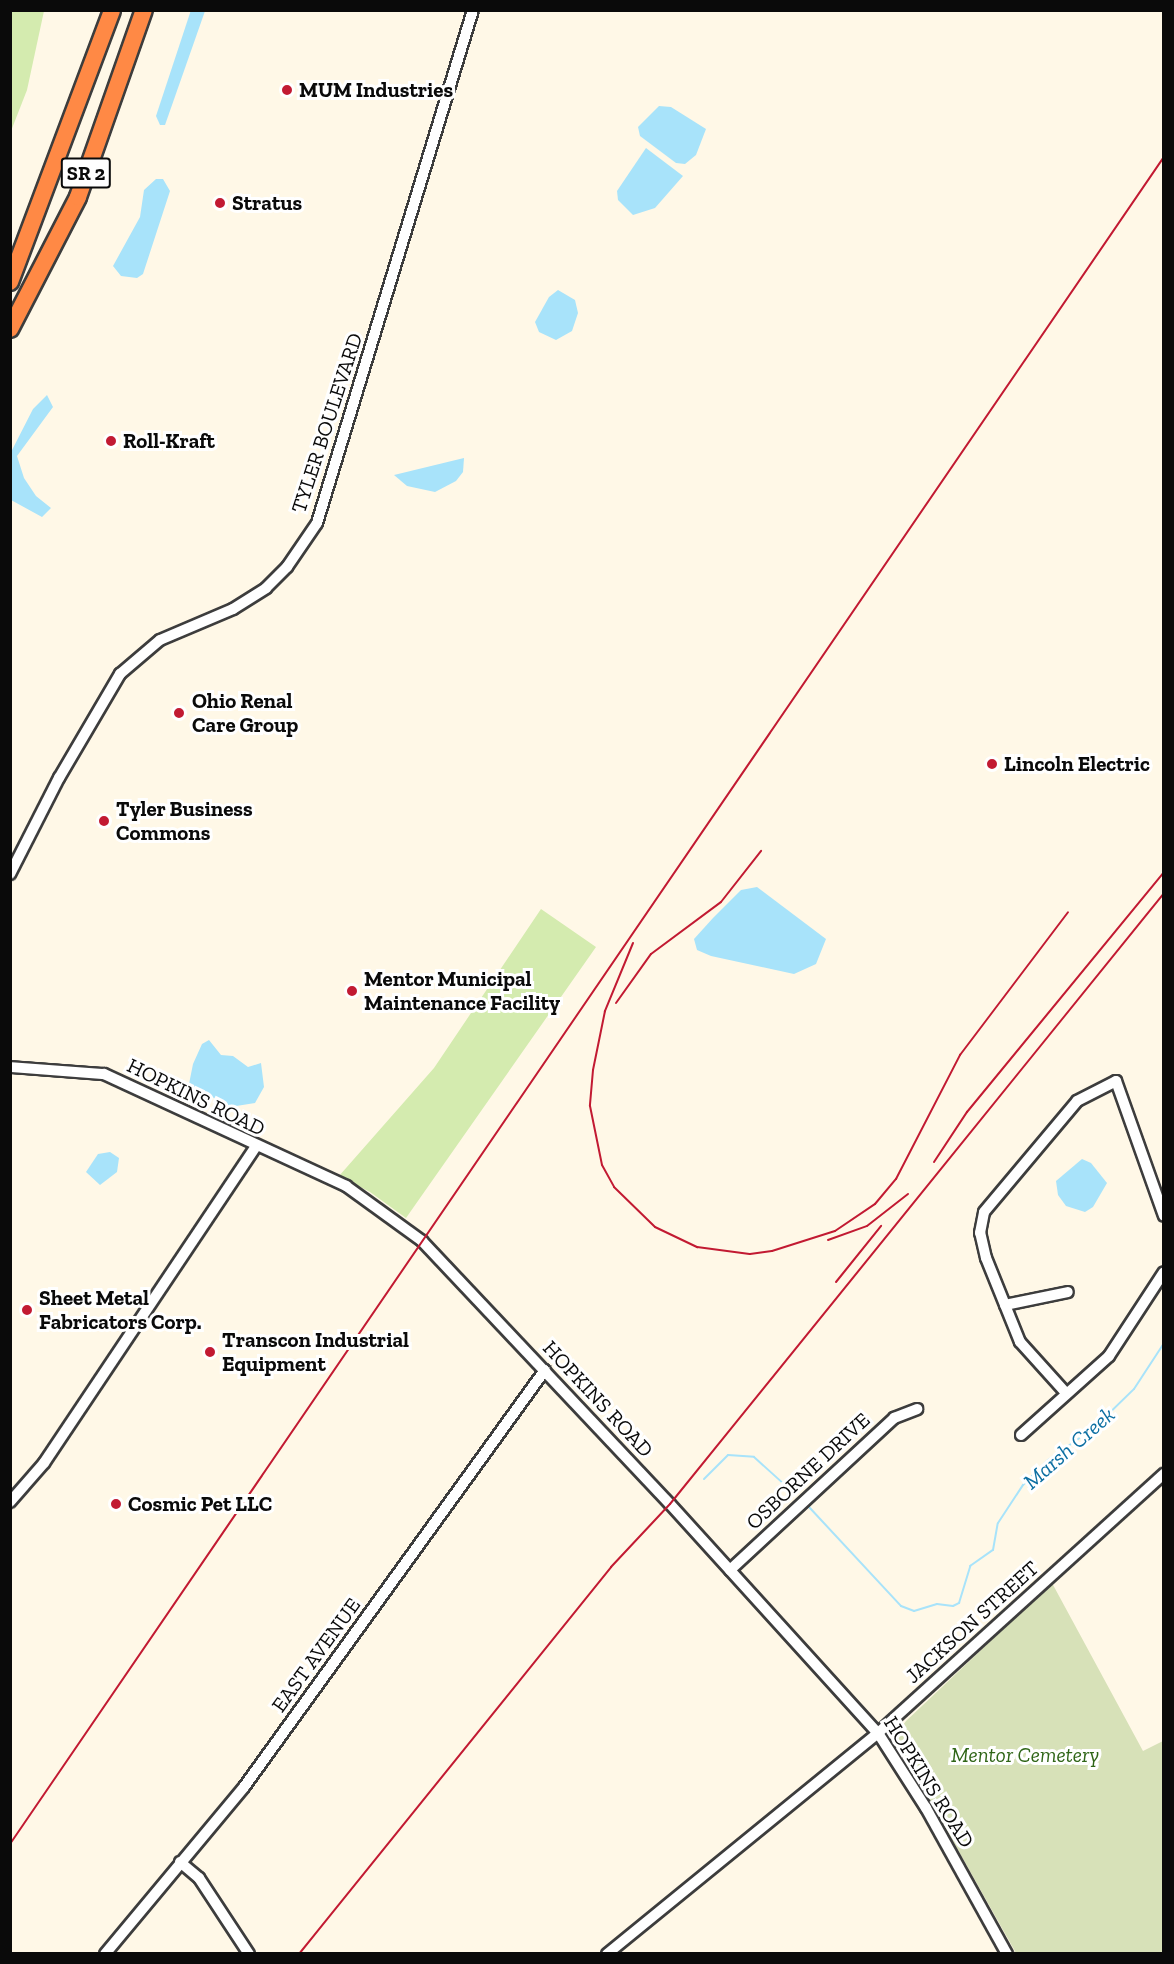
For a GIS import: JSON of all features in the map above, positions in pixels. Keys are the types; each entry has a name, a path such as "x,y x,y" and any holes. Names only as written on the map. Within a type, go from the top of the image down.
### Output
{"highway":[{"name":"SR 2","path":"10,282 112,10"},
{"name":"SR 2","path":"10,329 78,197 144,10"}],"street":[{"name":"TYLER BOULEVARD","path":"10,874 59,778 120,674 160,640 233,609 266,588 287,567 317,523 473,10"},
{"name":"HOPKINS ROAD","path":"10,1067 104,1074 255,1148 346,1186 393,1217 422,1241 545,1370 878,1733 926,1808 1007,1953"},
{"path":"1066,1393 1020,1342 980,1233 984,1212 1077,1101 1116,1081 1164,1216"},
{"path":"10,1502 44,1463 255,1148"},
{"path":"1021,1435 1109,1356 1163,1274"},
{"path":"1005,1305 1068,1292"},
{"name":"EAST AVENUE","path":"105,1953 244,1787 545,1370"},
{"name":"OSBORNE DRIVE","path":"730,1570 894,1418 917,1409"},
{"name":"JACKSON STREET","path":"607,1953 878,1733 1164,1474"},
{"path":"180,1862 199,1878 249,1953"}],"green space":[{"path":"11,10 44,11 27,90 11,131"},
{"path":"541,909 596,947 406,1218 370,1192 339,1176 434,1068"},
{"name":"Mentor Cemetery","path":"1052,1583 1143,1751 1163,1741 1163,1953 1016,1953 898,1743 897,1733 906,1721"}],"water":[{"path":"191,10 205,11 165,125 160,125 156,116"},
{"path":"659,106 671,107 706,129 696,155 685,164 676,163 640,136 638,127"},
{"path":"646,148 683,176 655,208 633,215 618,200 617,191"},
{"path":"156,179 163,179 170,191 143,274 137,278 121,276 113,266 140,217 144,190"},
{"path":"558,290 575,300 578,313 572,331 556,340 539,332 535,322 549,297"},
{"path":"47,395 53,407 17,456 24,478 36,496 51,508 42,517 11,500 10,454 33,409"},
{"path":"464,458 463,472 456,481 435,492 407,486 394,475"},
{"path":"757,887 826,939 816,964 794,974 711,956 697,950 694,939 713,918 741,890"},
{"path":"209,1040 221,1055 233,1056 248,1067 261,1063 264,1087 255,1103 230,1107 189,1084 193,1064 202,1044"},
{"path":"110,1152 119,1158 117,1172 100,1185 86,1172 98,1154"},
{"path":"1082,1159 1091,1163 1107,1183 1093,1207 1085,1212 1066,1206 1058,1195 1056,1181"}],"waterway":[{"name":"Marsh Creek","path":"809,1507 901,1606 914,1611 937,1604 953,1606 959,1603 970,1566 993,1550 998,1523 1023,1485 1048,1460 1094,1428 1134,1389 1164,1343"},
{"name":"Marsh Creek","path":"704,1479 728,1455 754,1457 795,1494"}],"railway":[{"path":"10,1844 1164,157"},
{"path":"616,1003 651,954 721,902 761,851"},
{"path":"934,1162 967,1112 1164,872"},
{"path":"299,1954 611,1567 670,1504 1164,893"},
{"path":"633,943 605,1011 593,1070 590,1106 602,1165 614,1187 655,1227 697,1247 750,1254 772,1251 835,1231 875,1204 896,1179 960,1055 1068,912"},
{"path":"828,1240 867,1226 908,1194"},
{"path":"836,1282 881,1226"}],"place":[{"name":"MUM Industries","path":"287,90"},
{"name":"Stratus","path":"220,203"},
{"name":"Roll-Kraft","path":"111,441"},
{"name":"Ohio Renal Care Group","path":"179,713"},
{"name":"Lincoln Electric","path":"992,764"},
{"name":"Tyler Business Commons","path":"104,821"},
{"name":"Mentor Municipal Maintenance Facility","path":"352,991"},
{"name":"Sheet Metal Fabricators Corp.","path":"27,1310"},
{"name":"Transcon Industrial Equipment","path":"210,1352"},
{"name":"Cosmic Pet LLC","path":"116,1504"}]}
